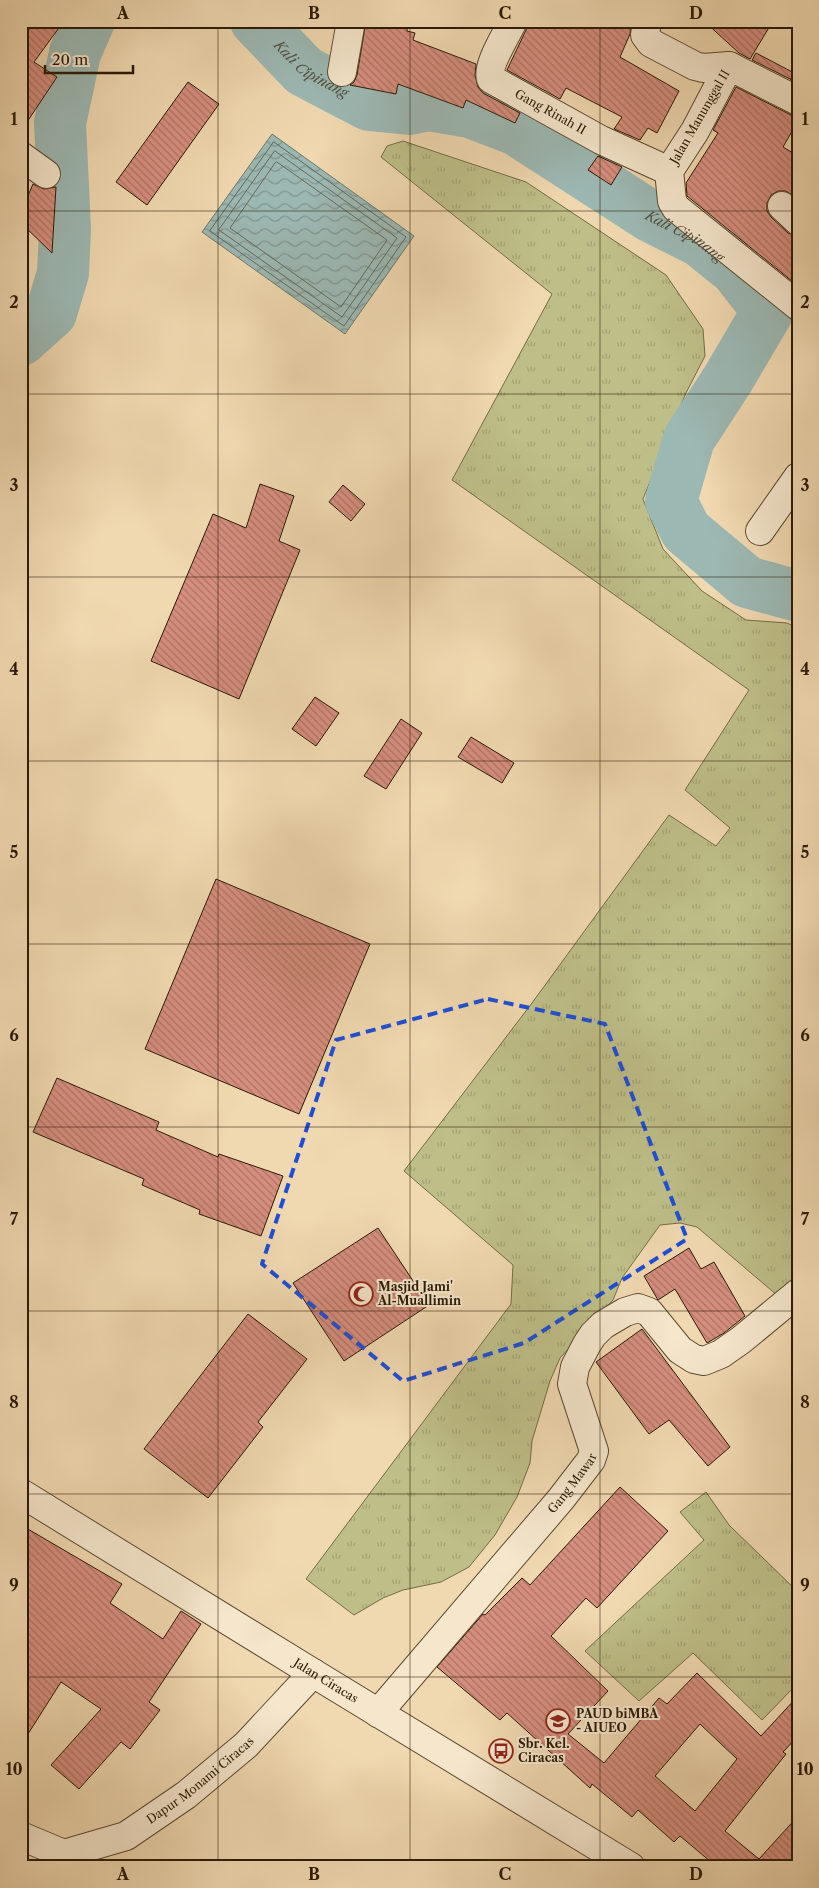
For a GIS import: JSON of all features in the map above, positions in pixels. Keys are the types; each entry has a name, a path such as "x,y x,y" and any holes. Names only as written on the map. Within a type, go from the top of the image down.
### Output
{"street":[{"path":"342,72 351,21"},
{"name":"Gang Rinah II","path":"513,21 494,59 489,74 491,78 601,140 669,171"},
{"name":"Jalan Manunggal II","path":"646,21 645,35 651,43 696,66 703,68 729,66"},
{"path":"729,66 798,101"},
{"name":"Jalan Manunggal II","path":"729,66 695,131 669,171 672,201 676,208 796,301"},
{"path":"21,156 46,174"},
{"path":"760,531 798,477"},
{"name":"Gang Mawar","path":"378,1713 561,1499 591,1460 594,1451 572,1384 575,1367 593,1335 625,1312 638,1308 649,1312 680,1350 694,1359 704,1361 721,1354 741,1340 798,1293"},
{"name":"Jalan Ciracas","path":"21,1493 628,1866"},
{"name":"Dapur Monami Ciracas","path":"21,1836 64,1860 126,1836 186,1795 246,1745 313,1673"}],"highlighted area":[{"path":"488,999 605,1024 687,1239 524,1343 403,1381 262,1264 336,1040"}],"green space":[{"path":"403,141 526,182 666,275 703,329 705,356 686,393 643,499 663,549 702,591 746,620 787,623 798,628 798,1283 778,1296 697,1227 680,1223 660,1225 622,1278 613,1300 560,1358 550,1381 532,1441 530,1463 517,1497 495,1535 469,1567 441,1582 403,1590 383,1598 354,1615 306,1579 511,1304 513,1265 404,1171 532,1003 669,815 716,846 730,828 685,790 749,690 452,480 552,294 381,157 387,146"},
{"path":"706,1492 729,1525 798,1592 798,1683 762,1720 693,1653 639,1701 585,1651 704,1540 680,1512"}],"water":[{"path":"272,134 414,236 345,334 202,232"}],"building":[{"path":"31,21 64,21 34,62 57,77 21,131 21,35"},
{"path":"366,21 408,21 407,31 415,33 413,40 476,64 475,75 478,87 483,93 520,113 515,123 466,100 463,108 398,84 396,94 350,85 354,82 357,75"},
{"path":"528,21 631,21 630,34 620,57 679,91 657,133 648,128 640,140 614,129 622,117 566,88 560,99 507,70 527,28"},
{"path":"704,21 773,21 750,59 739,53"},
{"path":"756,53 798,75 798,83 752,60"},
{"path":"188,82 219,104 147,205 116,182"},
{"path":"736,87 791,115 798,116 798,121 783,147 798,156 798,199 786,191 778,191 771,195 767,203 767,211 788,233 798,236 798,286 687,196 686,183 718,133 713,130"},
{"path":"598,156 622,167 611,185 588,170"},
{"path":"33,184 44,189 56,187 52,253 21,223 21,212"},
{"path":"260,484 294,496 279,541 300,550 239,699 151,661 213,514 246,528"},
{"path":"343,485 365,504 351,521 329,502"},
{"path":"315,697 339,713 316,746 292,729"},
{"path":"401,719 422,733 386,789 364,776"},
{"path":"471,737 514,763 502,783 458,757"},
{"path":"216,879 370,944 299,1114 145,1049"},
{"path":"57,1078 159,1122 156,1130 218,1157 219,1154 283,1176 261,1236 199,1214 200,1210 142,1185 144,1179 33,1132"},
{"name":"Masjid Jami' Al-Muallimin","path":"378,1228 429,1305 344,1361 293,1283"},
{"path":"689,1248 701,1269 714,1262 745,1316 724,1333 707,1343 675,1289 658,1300 644,1276"},
{"path":"248,1314 307,1359 258,1422 263,1427 208,1498 144,1449"},
{"path":"642,1329 730,1447 708,1466 669,1420 649,1434 596,1362"},
{"path":"620,1487 668,1531 597,1608 586,1598 551,1636 608,1691 568,1734 604,1763 659,1698 667,1704 697,1673 761,1736 798,1696 798,1736 783,1752 786,1754 725,1831 759,1859 798,1816 798,1867 717,1867 680,1836 674,1842 638,1810 632,1817 592,1784 590,1788 507,1713 500,1720 437,1667 483,1614 485,1615 522,1578 530,1585","holes":["700,1724 737,1759 695,1811 655,1776"]},
{"path":"21,1525 122,1584 110,1603 163,1639 181,1611 201,1624 149,1702 160,1710 130,1749 121,1742 79,1789 51,1765 101,1709 61,1682 21,1745"}],"waterway":[{"name":"Kali Cipinang","path":"21,340 51,313 63,273 65,229 60,123 75,53 89,21"},
{"name":"Kali Cipinang","path":"256,21 304,71 369,105 409,109 429,105 470,112 517,130 650,216 700,241 736,270 768,311 728,379 689,439 671,501 686,531 747,582 798,596"}],"place":[{"name":"Masjid Jami' Al-Muallimin","path":"361,1294"},
{"name":"PAUD biMBA - AIUEO","path":"558,1721"},
{"name":"Sbr. Kel. Ciracas","path":"501,1751"}]}
